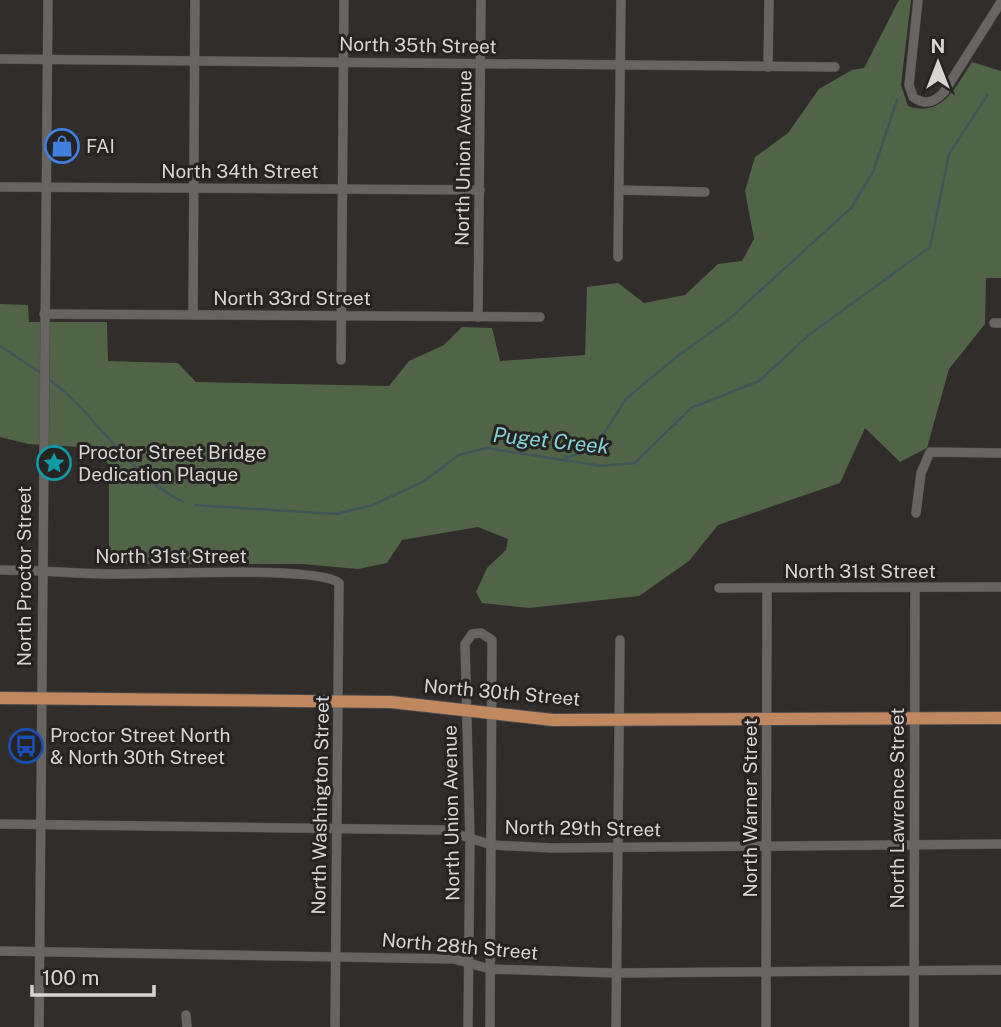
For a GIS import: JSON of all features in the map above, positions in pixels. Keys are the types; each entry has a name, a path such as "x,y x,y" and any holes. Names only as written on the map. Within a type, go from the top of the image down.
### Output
{"main road":[{"name":"North 30th Street","path":"0,698 422,704 553,720 1001,718"}],"street":[{"name":"North Proctor Street","path":"39,1027 41,449 48,0"},
{"path":"193,315 195,0"},
{"path":"341,360 344,0"},
{"name":"North Union Avenue","path":"478,317 481,0"},
{"path":"618,257 621,0"},
{"path":"768,66 769,0"},
{"path":"918,0 910,90 915,100 932,102 938,99 1001,2"},
{"name":"North 35th Street","path":"0,60 835,66"},
{"name":"North 34th Street","path":"0,187 480,190"},
{"path":"619,190 705,192"},
{"name":"North 33rd Street","path":"43,319 193,315 540,317"},
{"path":"916,513 920,477 930,452 1001,453"},
{"name":"North 31st Street","path":"0,569 291,574 328,577 339,583"},
{"name":"North Washington Street","path":"335,1027 339,583"},
{"name":"North 31st Street","path":"719,588 1001,587"},
{"name":"North Lawrence Street","path":"914,1027 915,588"},
{"name":"North Warner Street","path":"766,1027 767,589"},
{"name":"North Union Avenue","path":"468,1027 470,840 466,640 481,633 492,640 490,1027"},
{"path":"616,1027 615,973 620,847 620,640"},
{"name":"North 29th Street","path":"0,824 444,830 492,845 620,847 1001,844"},
{"name":"North 28th Street","path":"0,951 336,955 468,961 490,969 615,973 1001,970"},
{"path":"186,1015 187,1027"}],"green space":[{"path":"899,0 911,0 901,85 908,106 920,109 939,104 954,90 972,62 1001,71 1001,278 986,278 985,324 949,369 927,448 900,462 865,428 840,483 718,525 689,561 639,596 529,608 482,603 476,592 487,568 506,550 508,539 478,527 402,540 387,563 358,569 302,564 109,564 109,465 96,448 28,444 0,437 0,304 28,305 29,322 107,322 108,361 178,363 196,382 389,386 409,361 444,345 462,327 492,328 500,361 585,355 587,287 618,283 644,303 685,295 718,264 742,261 754,239 745,191 755,157 788,133 819,89 852,70 864,68"}],"waterway":[{"name":"Puget Creek","path":"195,505 336,514 373,505 424,481 459,455 486,448 602,466 635,463 691,408 759,381 810,334 930,247 949,154 988,94"},
{"path":"565,458 594,449 626,399 675,358 728,320 851,208 873,172 897,100"},
{"name":"Puget Creek","path":"0,346 41,373"},
{"name":"Puget Creek","path":"46,377 64,391 145,476 183,502"}],"place":[{"name":"FAI","path":"62,146"},
{"name":"Proctor Street Bridge Dedication Plaque","path":"54,463"},
{"name":"Proctor Street North & North 30th Street","path":"26,746"}]}
